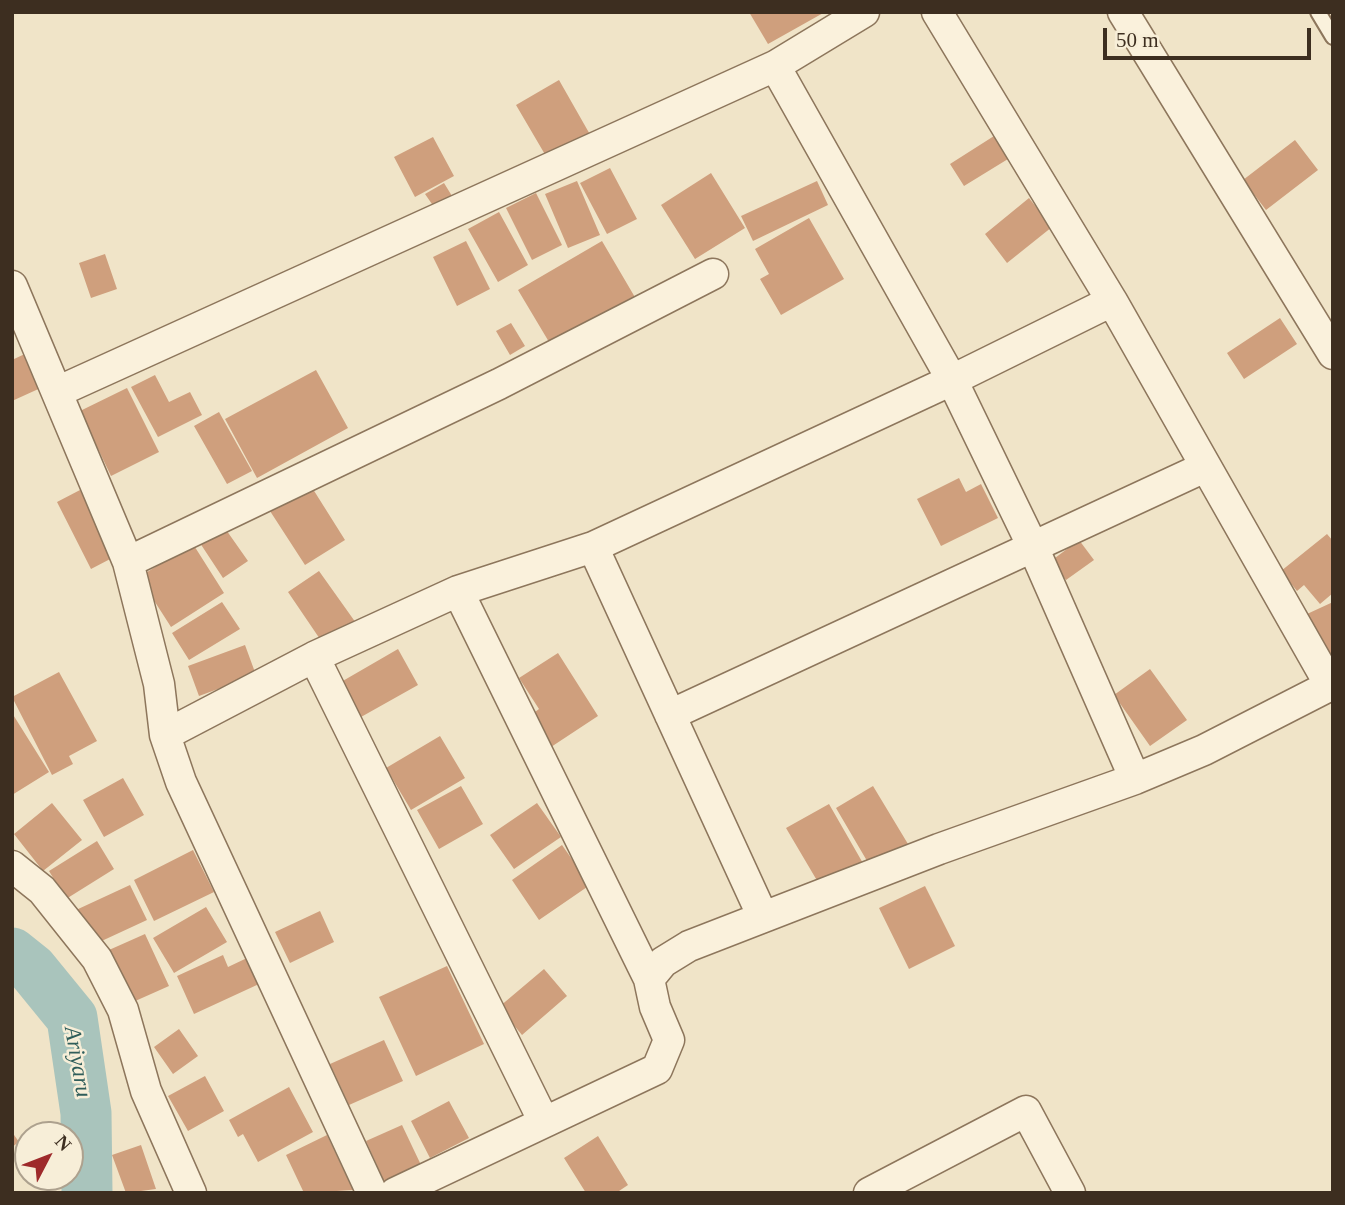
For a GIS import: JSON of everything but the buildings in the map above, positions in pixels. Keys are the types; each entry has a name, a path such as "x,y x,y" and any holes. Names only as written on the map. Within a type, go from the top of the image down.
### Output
{"street":[{"path":"57,392 775,66 864,12"},
{"path":"649,979 663,962 689,946 1135,779 1204,750 1331,685 1112,301 937,12"},
{"path":"1123,12 1333,354"},
{"path":"775,66 952,380 1033,547 1135,779"},
{"path":"128,562 499,384 713,274"},
{"path":"12,286 128,562 159,684 165,735 181,782 372,1193"},
{"path":"165,735 314,657 458,591 593,547 952,380 1112,301"},
{"path":"670,715 1205,467"},
{"path":"593,547 764,917"},
{"path":"395,1193 543,1120 657,1069 669,1040 655,1007 649,979 458,591"},
{"path":"314,657 543,1120"},
{"path":"12,866 50,898 97,959 123,1010 146,1091 191,1193"},
{"path":"869,1193 1026,1111 1070,1193"}],"lane":[{"path":"1318,12 1333,37"}],"waterway":[{"name":"Ariyaru","path":"12,953 32,969 72,1018 86,1113 87,1193"}]}
